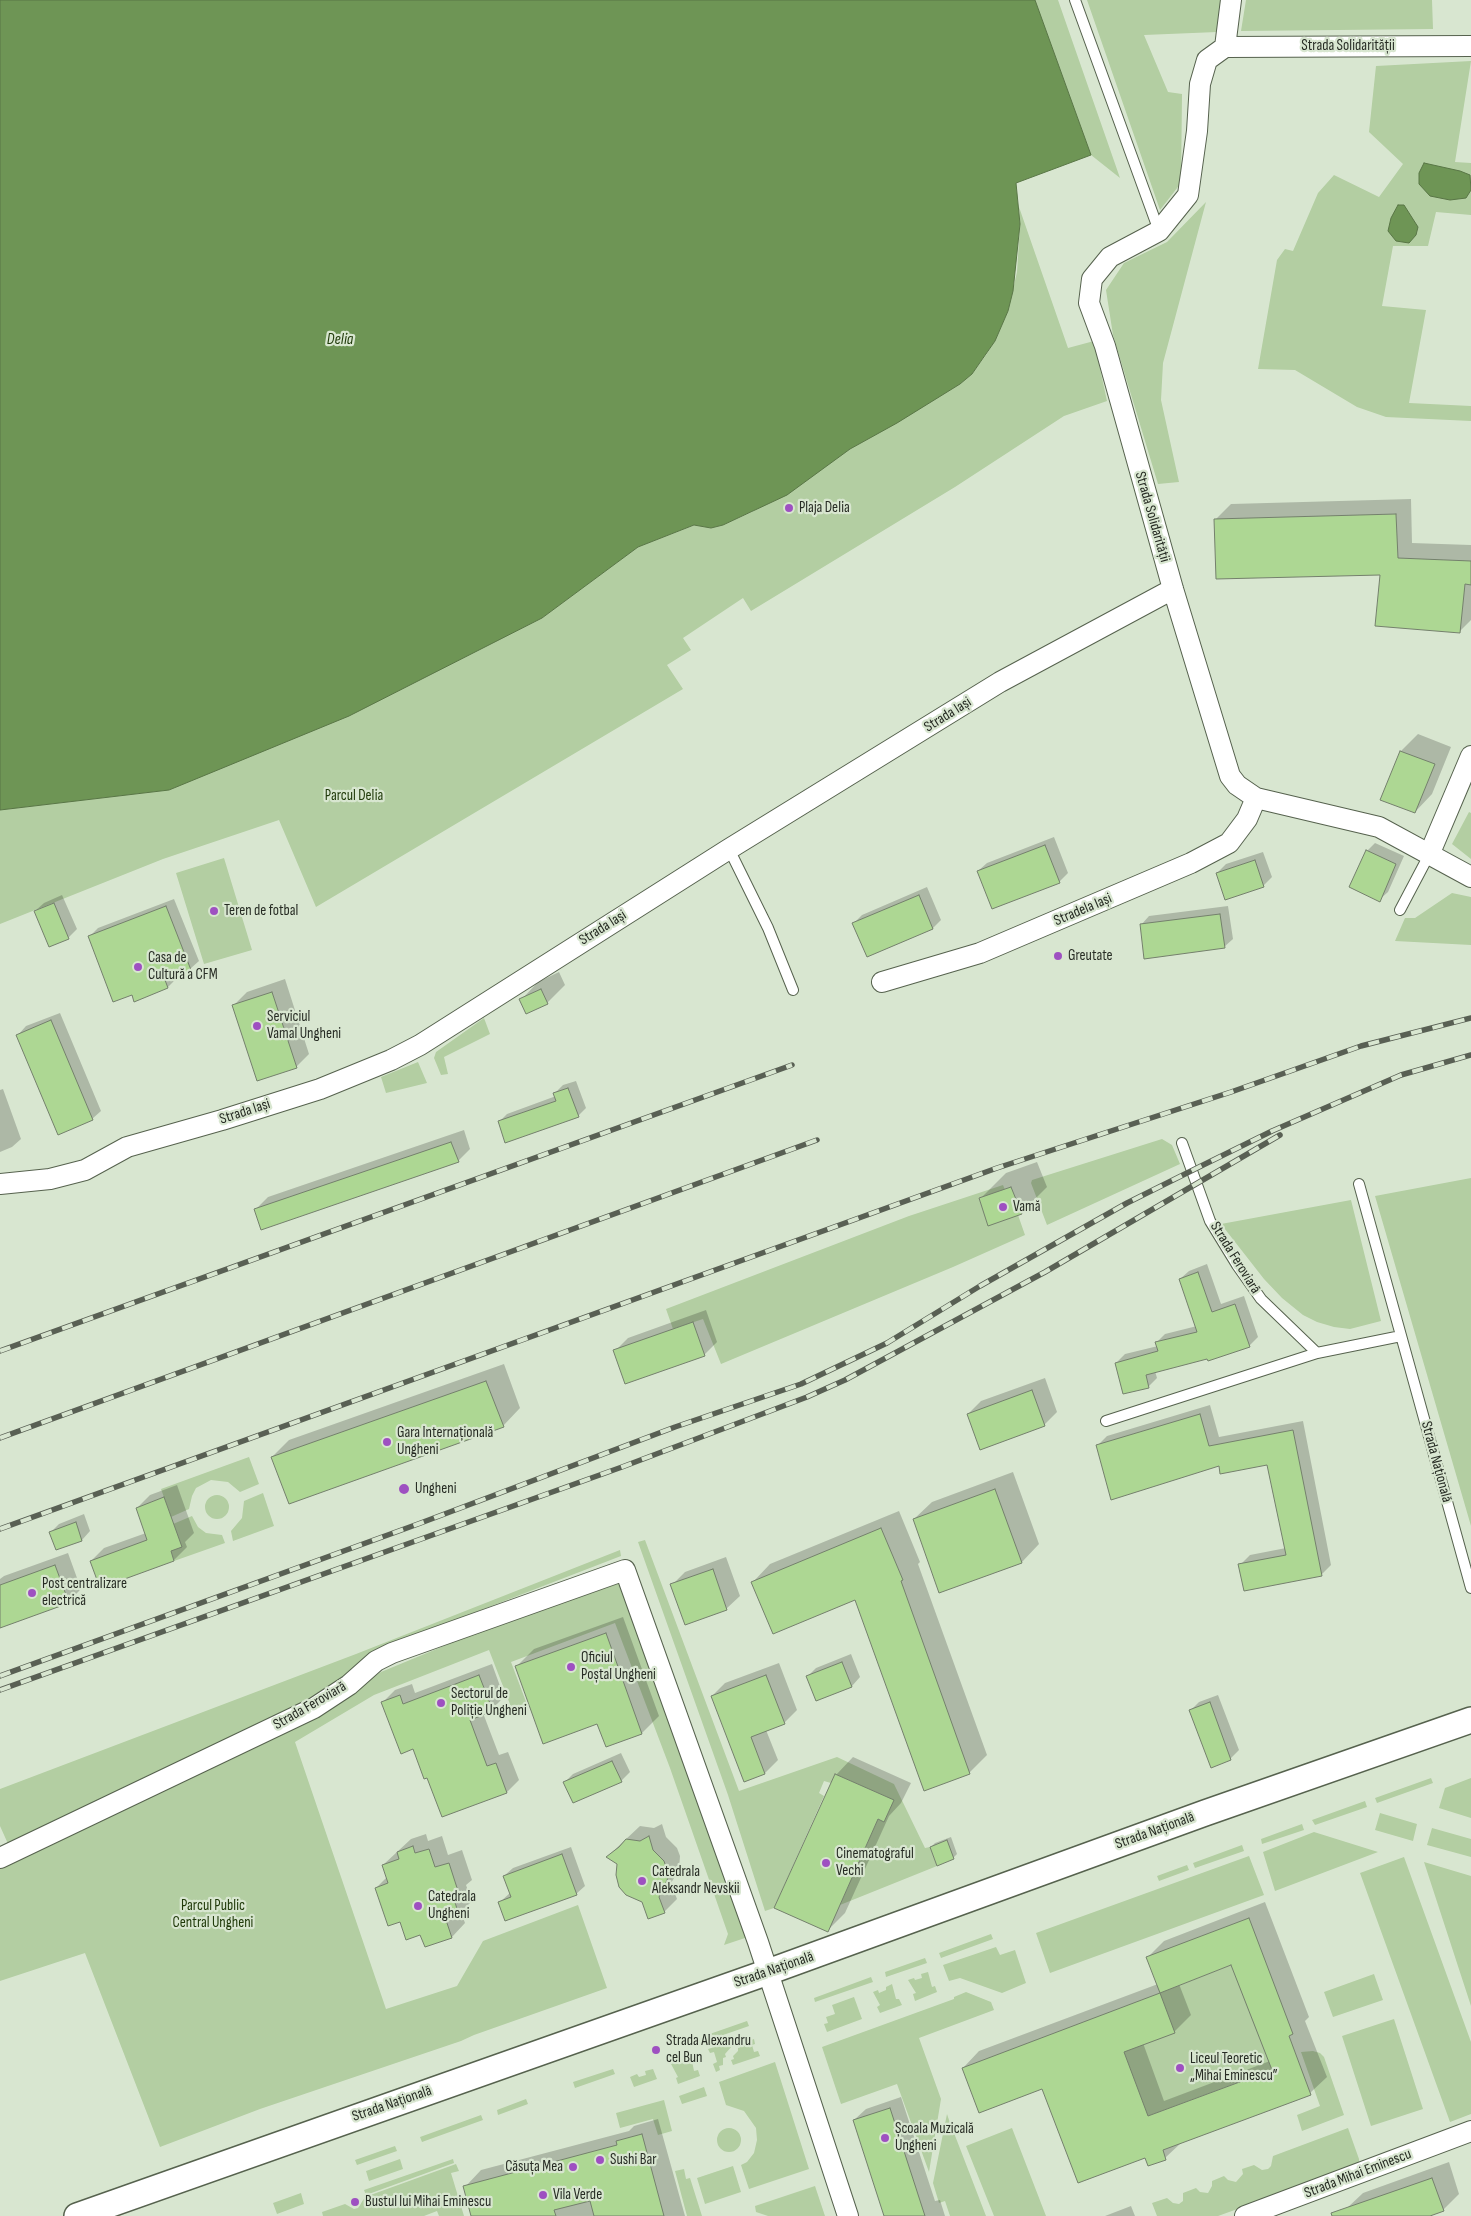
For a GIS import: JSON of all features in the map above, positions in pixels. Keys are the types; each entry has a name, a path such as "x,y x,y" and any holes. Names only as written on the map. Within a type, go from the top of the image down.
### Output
{"street":[{"path":"1225,47 1231,0"},
{"name":"Strada Solidarității","path":"1471,46 1225,47 1207,60 1200,84 1198,131 1188,195 1159,231 1110,258 1092,279 1089,303 1105,346 1173,590 1230,776 1238,785 1256,798 1379,827 1471,877"},
{"name":"Strada Iași","path":"0,1184 50,1179 85,1170 127,1147 222,1120 320,1088 391,1060 420,1045 729,849 1000,682 1173,590"},
{"path":"1429,855 1471,756"},
{"name":"Stradela Iași","path":"882,982 980,953 1191,863 1229,843 1247,819 1256,798"},
{"name":"Strada Feroviară","path":"0,1858 314,1708 349,1685 376,1661 392,1653 625,1570 768,1972"},
{"name":"Strada Națională","path":"76,2216 768,1972 1205,1813 1471,1720"},
{"path":"768,1972 848,2216"},
{"name":"Strada Mihai Eminescu","path":"1246,2216 1471,2131"}],"lane":[{"path":"1075,0 1159,231"},
{"path":"729,849 768,928 793,990"},
{"path":"1400,910 1429,855"},
{"name":"Strada Feroviară","path":"1182,1143 1210,1221 1237,1265 1261,1299 1317,1353"},
{"path":"1106,1421 1317,1353 1402,1336 1359,1184"},
{"name":"Strada Națională","path":"1402,1336 1471,1588"}],"green space":[{"path":"1035,0 1058,0 1120,178 1091,155"},
{"path":"1087,0 1221,0 1217,32 1144,35 1168,92 1182,94 1181,183 1160,210"},
{"path":"1246,0 1432,0 1433,29 1241,31"},
{"path":"1471,61 1455,162 1471,163 1471,215 1436,212 1428,246 1393,246 1382,306 1426,310 1409,403 1471,406 1471,421 1386,417 1357,407 1295,370 1258,369 1277,260 1285,249 1293,251 1318,193 1334,175 1379,197 1403,164 1369,132 1376,66"},
{"path":"1206,202 1163,363 1161,400 1179,482 1158,484 1113,335 1106,290 1124,263 1167,242"},
{"name":"Parcul Delia","path":"1019,207 1068,348 1094,341 1107,401 1064,416 955,487 751,611 743,598 683,638 691,650 667,665 683,689 316,907 279,820 163,859 0,924 0,810 169,790 542,618 638,547 695,525 711,528 723,525 752,512 850,449 960,384 972,374 986,355 995,341 1008,311 1017,272 1020,224"},
{"path":"1469,812 1471,813 1471,859 1452,844"},
{"name":"Teren de fotbal","path":"224,858 252,950 204,964 176,873"},
{"path":"1452,893 1471,897 1471,945 1395,941 1405,918 1415,918"},
{"path":"484,1018 490,1034 444,1057 448,1074 441,1075 434,1058 436,1052"},
{"path":"418,1062 427,1083 386,1093 381,1077"},
{"path":"1162,1139 1172,1145 1180,1164 1047,1225 1031,1183 1032,1180"},
{"path":"1471,1178 1471,1526 1375,1196"},
{"path":"1003,1185 1005,1190 979,1198 988,1225 1018,1215 1025,1235 953,1267 721,1364 703,1319 673,1329 666,1309 909,1216"},
{"path":"1351,1200 1381,1321 1350,1329 1317,1322 1303,1315 1282,1298 1264,1279 1221,1224"},
{"path":"249,1457 259,1484 240,1492 228,1482 211,1480 196,1488 189,1509 171,1517 161,1489"},
{"path":"263,1493 274,1526 233,1541 231,1531 242,1518 244,1501"},
{"path":"217,1495 226,1498 229,1507 226,1516 217,1519 208,1516 205,1507 208,1498"},
{"path":"192,1516 198,1527 206,1533 222,1535 225,1543 174,1561 171,1551 173,1524"},
{"path":"645,1540 739,1791 837,1757 894,1784 925,1848 930,1847 937,1866 840,1905 878,1819 884,1822 889,1811 883,1808 887,1797 835,1774 831,1783 824,1781 819,1793 824,1796 774,1908 765,1911 728,1795 638,1542"},
{"path":"620,1550 621,1556 380,1649 320,1697 9,1846 0,1826 0,1789 356,1654"},
{"name":"Parcul Public Central Ungheni","path":"620,1583 748,1937 724,1945 728,1934 670,1768 615,1623 511,1662 528,1707 513,1712 489,1650 374,1695 295,1742 386,2009 457,1986 483,1941 578,1905 607,1988 461,2041 260,2109 160,2147 85,1953 0,1981 0,1868 290,1730 381,1672 468,1636"},
{"path":"1431,1778 1433,1783 1377,1803 1375,1798"},
{"path":"1471,1778 1471,1818 1439,1808 1445,1788"},
{"path":"1365,1801 1367,1807 1315,1825 1312,1820"},
{"path":"1380,1813 1417,1824 1413,1841 1375,1830"},
{"path":"1302,1824 1304,1830 1262,1844 1261,1839"},
{"path":"1432,1828 1471,1839 1471,1857 1427,1845"},
{"path":"1314,1832 1378,1852 1275,1891 1263,1852"},
{"path":"1242,1845 1244,1851 1195,1868 1193,1863"},
{"path":"1249,1856 1264,1895 1050,1973 1036,1933"},
{"path":"1404,1857 1471,2042 1471,2114 1450,2122 1360,1873"},
{"path":"1424,1862 1471,1876 1471,2006"},
{"path":"1187,1865 1189,1870 1159,1881 1157,1876"},
{"path":"991,1934 993,1939 941,1958 939,1953"},
{"path":"996,1947 1000,1955 1015,1950 1026,1983 1002,1993 960,1978 949,1981 943,1965"},
{"path":"925,1958 927,1963 886,1977 885,1972"},
{"path":"1231,1965 1279,2067 1148,2116 1090,2065 1160,1993"},
{"path":"928,1972 932,1987 935,1986 937,1992 915,2001 913,1994 916,1993 908,1980 922,1978 921,1974"},
{"path":"1374,1974 1383,2000 1333,2017 1324,1992"},
{"path":"871,1977 873,1982 815,2002 814,1998"},
{"path":"892,1984 896,1999 899,1999 902,2005 880,2013 877,2007 880,2005 873,1992 878,1990 879,1993 886,1990 886,1987"},
{"path":"966,1992 991,2002 994,2010 919,2038 941,2099 929,2172 897,2084 841,2104 822,2047 954,1999 954,1997"},
{"path":"854,1997 862,2019 827,2032 824,2024 828,2023 826,2017 835,2014 832,2005"},
{"path":"1394,2019 1423,2109 1371,2126 1342,2036"},
{"path":"747,2021 749,2026 706,2041 704,2036"},
{"path":"754,2039 755,2044 752,2045 754,2052 758,2051 760,2056 733,2065 731,2060 734,2059 733,2056 738,2051 738,2048 741,2047 740,2044"},
{"path":"731,2042 732,2046 725,2054 726,2057 723,2058 723,2065 719,2066 720,2070 716,2072 713,2064 717,2062 714,2052 710,2053 708,2049"},
{"path":"1313,2051 1320,2053 1324,2057 1344,2115 1302,2131 1297,2115 1320,2106 1301,2052"},
{"path":"691,2056 694,2071 698,2070 700,2076 678,2084 676,2078 678,2077 671,2064 685,2062 684,2059"},
{"path":"775,2062 809,2169 749,2189 741,2165 747,2162 754,2153 757,2140 756,2128 744,2111 726,2105 719,2082"},
{"path":"613,2069 615,2074 575,2088 573,2082"},
{"path":"653,2069 657,2079 634,2087 630,2077 637,2074 639,2077 646,2075 645,2071"},
{"path":"704,2087 707,2096 682,2104 679,2096"},
{"path":"526,2099 528,2104 498,2115 497,2110"},
{"path":"664,2100 672,2131 658,2135 653,2119 620,2128 616,2113"},
{"path":"947,2114 986,2216 950,2216 945,2201 939,2203 933,2183"},
{"path":"481,2115 483,2120 422,2142 420,2137"},
{"path":"729,2128 737,2132 741,2140 737,2148 729,2152 721,2148 717,2140 721,2132"},
{"path":"1012,2128 1046,2216 994,2216 966,2146"},
{"path":"1348,2128 1359,2159 1359,2163 1354,2167 1218,2216 1157,2216 1152,2203 1167,2198 1173,2203 1179,2204 1183,2201 1183,2193 1196,2188 1200,2192 1208,2193 1212,2186 1212,2181 1224,2176 1228,2180 1236,2182 1243,2174 1242,2169 1254,2165 1262,2170 1268,2169 1271,2166 1273,2156"},
{"path":"395,2146 397,2151 357,2165 355,2160"},
{"path":"400,2159 403,2169 369,2181 366,2171"},
{"path":"453,2159 454,2163 366,2195 364,2190"},
{"path":"456,2164 459,2171 451,2173 464,2216 439,2216 437,2211 424,2216 323,2216 322,2212 345,2204 354,2209 358,2208 365,2197"},
{"path":"733,2166 741,2192 705,2204 697,2178"},
{"path":"684,2169 686,2179 690,2178 702,2216 687,2216 675,2171"},
{"path":"815,2186 825,2216 768,2216 756,2212 755,2206"},
{"path":"301,2193 304,2204 277,2214 273,2203"}],"water":[{"name":"Delia","path":"0,0 1035,0 1091,155 1016,183 1020,224 1013,291 1008,311 995,341 972,374 960,384 897,423 850,449 787,495 723,525 711,528 694,525 638,547 542,618 349,716 169,790 0,810"},
{"path":"1424,163 1470,175 1471,190 1466,198 1450,200 1430,196 1419,184 1419,173"},
{"path":"1398,205 1404,205 1418,227 1416,235 1409,243 1396,241 1388,231 1391,218"}],"building":[{"path":"1396,514 1398,558 1471,561 1471,585 1465,584 1460,633 1375,626 1380,575 1216,579 1214,519"},
{"path":"1400,751 1435,764 1415,813 1380,800"},
{"path":"1045,845 1060,883 992,909 977,871"},
{"path":"1366,850 1396,864 1380,902 1349,887"},
{"path":"1255,860 1264,887 1225,900 1216,873"},
{"path":"919,895 933,929 867,957 852,923"},
{"path":"54,903 69,939 49,947 34,911"},
{"path":"166,906 191,970 165,980 168,988 134,1002 132,995 113,1002 88,936"},
{"path":"1220,914 1225,948 1144,959 1140,924"},
{"path":"541,989 548,1004 526,1014 519,999"},
{"path":"272,992 297,1068 257,1081 232,1005"},
{"path":"51,1020 93,1120 58,1135 16,1035"},
{"path":"568,1088 579,1117 505,1143 498,1121 556,1101 553,1093"},
{"path":"451,1142 459,1162 261,1230 254,1209"},
{"name":"Vamă","path":"1011,1187 1022,1214 988,1226 979,1198"},
{"path":"1198,1272 1212,1312 1235,1304 1250,1347 1208,1361 1207,1359 1146,1375 1149,1388 1123,1394 1115,1363 1158,1351 1155,1342 1197,1332 1179,1279"},
{"path":"693,1322 705,1356 625,1384 613,1350"},
{"name":"Gara Internațională Ungheni","path":"486,1381 504,1427 289,1504 271,1457"},
{"path":"1032,1390 1045,1426 980,1450 967,1414"},
{"path":"1200,1414 1209,1446 1293,1430 1322,1576 1244,1591 1238,1564 1286,1555 1267,1465 1220,1474 1219,1466 1111,1500 1096,1445"},
{"path":"995,1489 1022,1563 939,1593 913,1519"},
{"path":"164,1497 182,1547 171,1551 174,1561 100,1588 90,1561 147,1540 136,1508"},
{"path":"76,1522 82,1541 56,1550 49,1532"},
{"path":"881,1528 903,1580 901,1581 970,1774 924,1791 855,1600 773,1634 751,1582"},
{"name":"Post centralizare electrică","path":"55,1565 69,1603 0,1628 0,1585"},
{"path":"713,1569 727,1610 685,1625 670,1584"},
{"path":"606,1633 642,1734 606,1747 597,1724 543,1744 515,1666"},
{"path":"842,1662 852,1687 816,1701 806,1676"},
{"path":"479,1675 493,1711 470,1720 487,1766 496,1763 507,1793 442,1817 427,1778 424,1779 413,1749 401,1754 381,1702 400,1695 403,1704"},
{"path":"766,1675 785,1724 751,1737 765,1774 744,1782 711,1696"},
{"path":"1210,1702 1231,1760 1211,1768 1189,1710"},
{"path":"612,1761 622,1782 573,1803 563,1782"},
{"name":"Cinematograful Vechi","path":"835,1774 894,1800 884,1822 878,1819 828,1932 774,1908"},
{"name":"Catedrala Aleksandr Nevskii","path":"649,1836 653,1850 664,1861 668,1878 659,1897 665,1913 648,1919 642,1902 626,1895 619,1887 616,1875 617,1864 606,1857 626,1839 640,1841"},
{"path":"947,1840 954,1859 937,1866 930,1847"},
{"name":"Catedrala Ungheni","path":"413,1846 415,1853 429,1849 435,1867 449,1863 459,1894 453,1896 459,1915 446,1920 452,1938 425,1947 420,1935 406,1940 400,1922 388,1926 375,1888 388,1883 382,1865 399,1859 397,1852"},
{"path":"562,1854 577,1895 505,1921 498,1902 511,1897 503,1876"},
{"path":"1249,1918 1293,2034 1289,2036 1311,2095 1163,2150 1166,2160 1148,2166 1145,2158 1078,2183 1042,2089 979,2113 962,2068 1160,1993 1146,1957","holes":["1231,1965 1272,2070 1148,2116 1124,2052 1175,2033 1160,1993"]},
{"path":"890,2108 925,2216 884,2216 853,2120"},
{"path":"642,2134 664,2216 594,2216 590,2201 554,2210 556,2216 471,2216 463,2186 617,2145 616,2141"},
{"path":"1432,2178 1444,2211 1430,2216 1332,2216 1331,2213"}],"railway":[{"path":"0,1529 997,1168 1231,1092 1361,1046 1471,1018"},
{"path":"0,1676 418,1524 675,1427 801,1384 887,1343 980,1286 1127,1203 1272,1131 1401,1075 1471,1055"},
{"path":"0,1351 792,1065"},
{"path":"0,1690 622,1467 807,1397 845,1380 1045,1272 1280,1135"},
{"path":"0,1438 817,1140"}],"place":[{"name":"Plaja Delia","path":"789,508"},
{"name":"Teren de fotbal","path":"214,911"},
{"name":"Greutate","path":"1058,956"},
{"name":"Casa de Cultură a CFM","path":"138,967"},
{"name":"Serviciul Vamal Ungheni","path":"257,1026"},
{"name":"Vamă","path":"1003,1207"},
{"name":"Gara Internațională Ungheni","path":"387,1442"},
{"name":"Ungheni","path":"404,1489"},
{"name":"Post centralizare electrică","path":"32,1593"},
{"name":"Oficiul Poștal Ungheni","path":"571,1667"},
{"name":"Sectorul de Poliție Ungheni","path":"441,1703"},
{"name":"Cinematograful Vechi","path":"826,1863"},
{"name":"Catedrala Aleksandr Nevskii","path":"642,1881"},
{"name":"Catedrala Ungheni","path":"418,1906"},
{"name":"Strada Alexandru cel Bun","path":"656,2050"},
{"name":"Liceul Teoretic „Mihai Eminescu”","path":"1180,2068"},
{"name":"Școala Muzicală Ungheni","path":"885,2138"},
{"name":"Sushi Bar","path":"600,2160"},
{"name":"Căsuța Mea","path":"573,2167"},
{"name":"Vila Verde","path":"543,2195"},
{"name":"Bustul lui Mihai Eminescu","path":"355,2202"}]}
